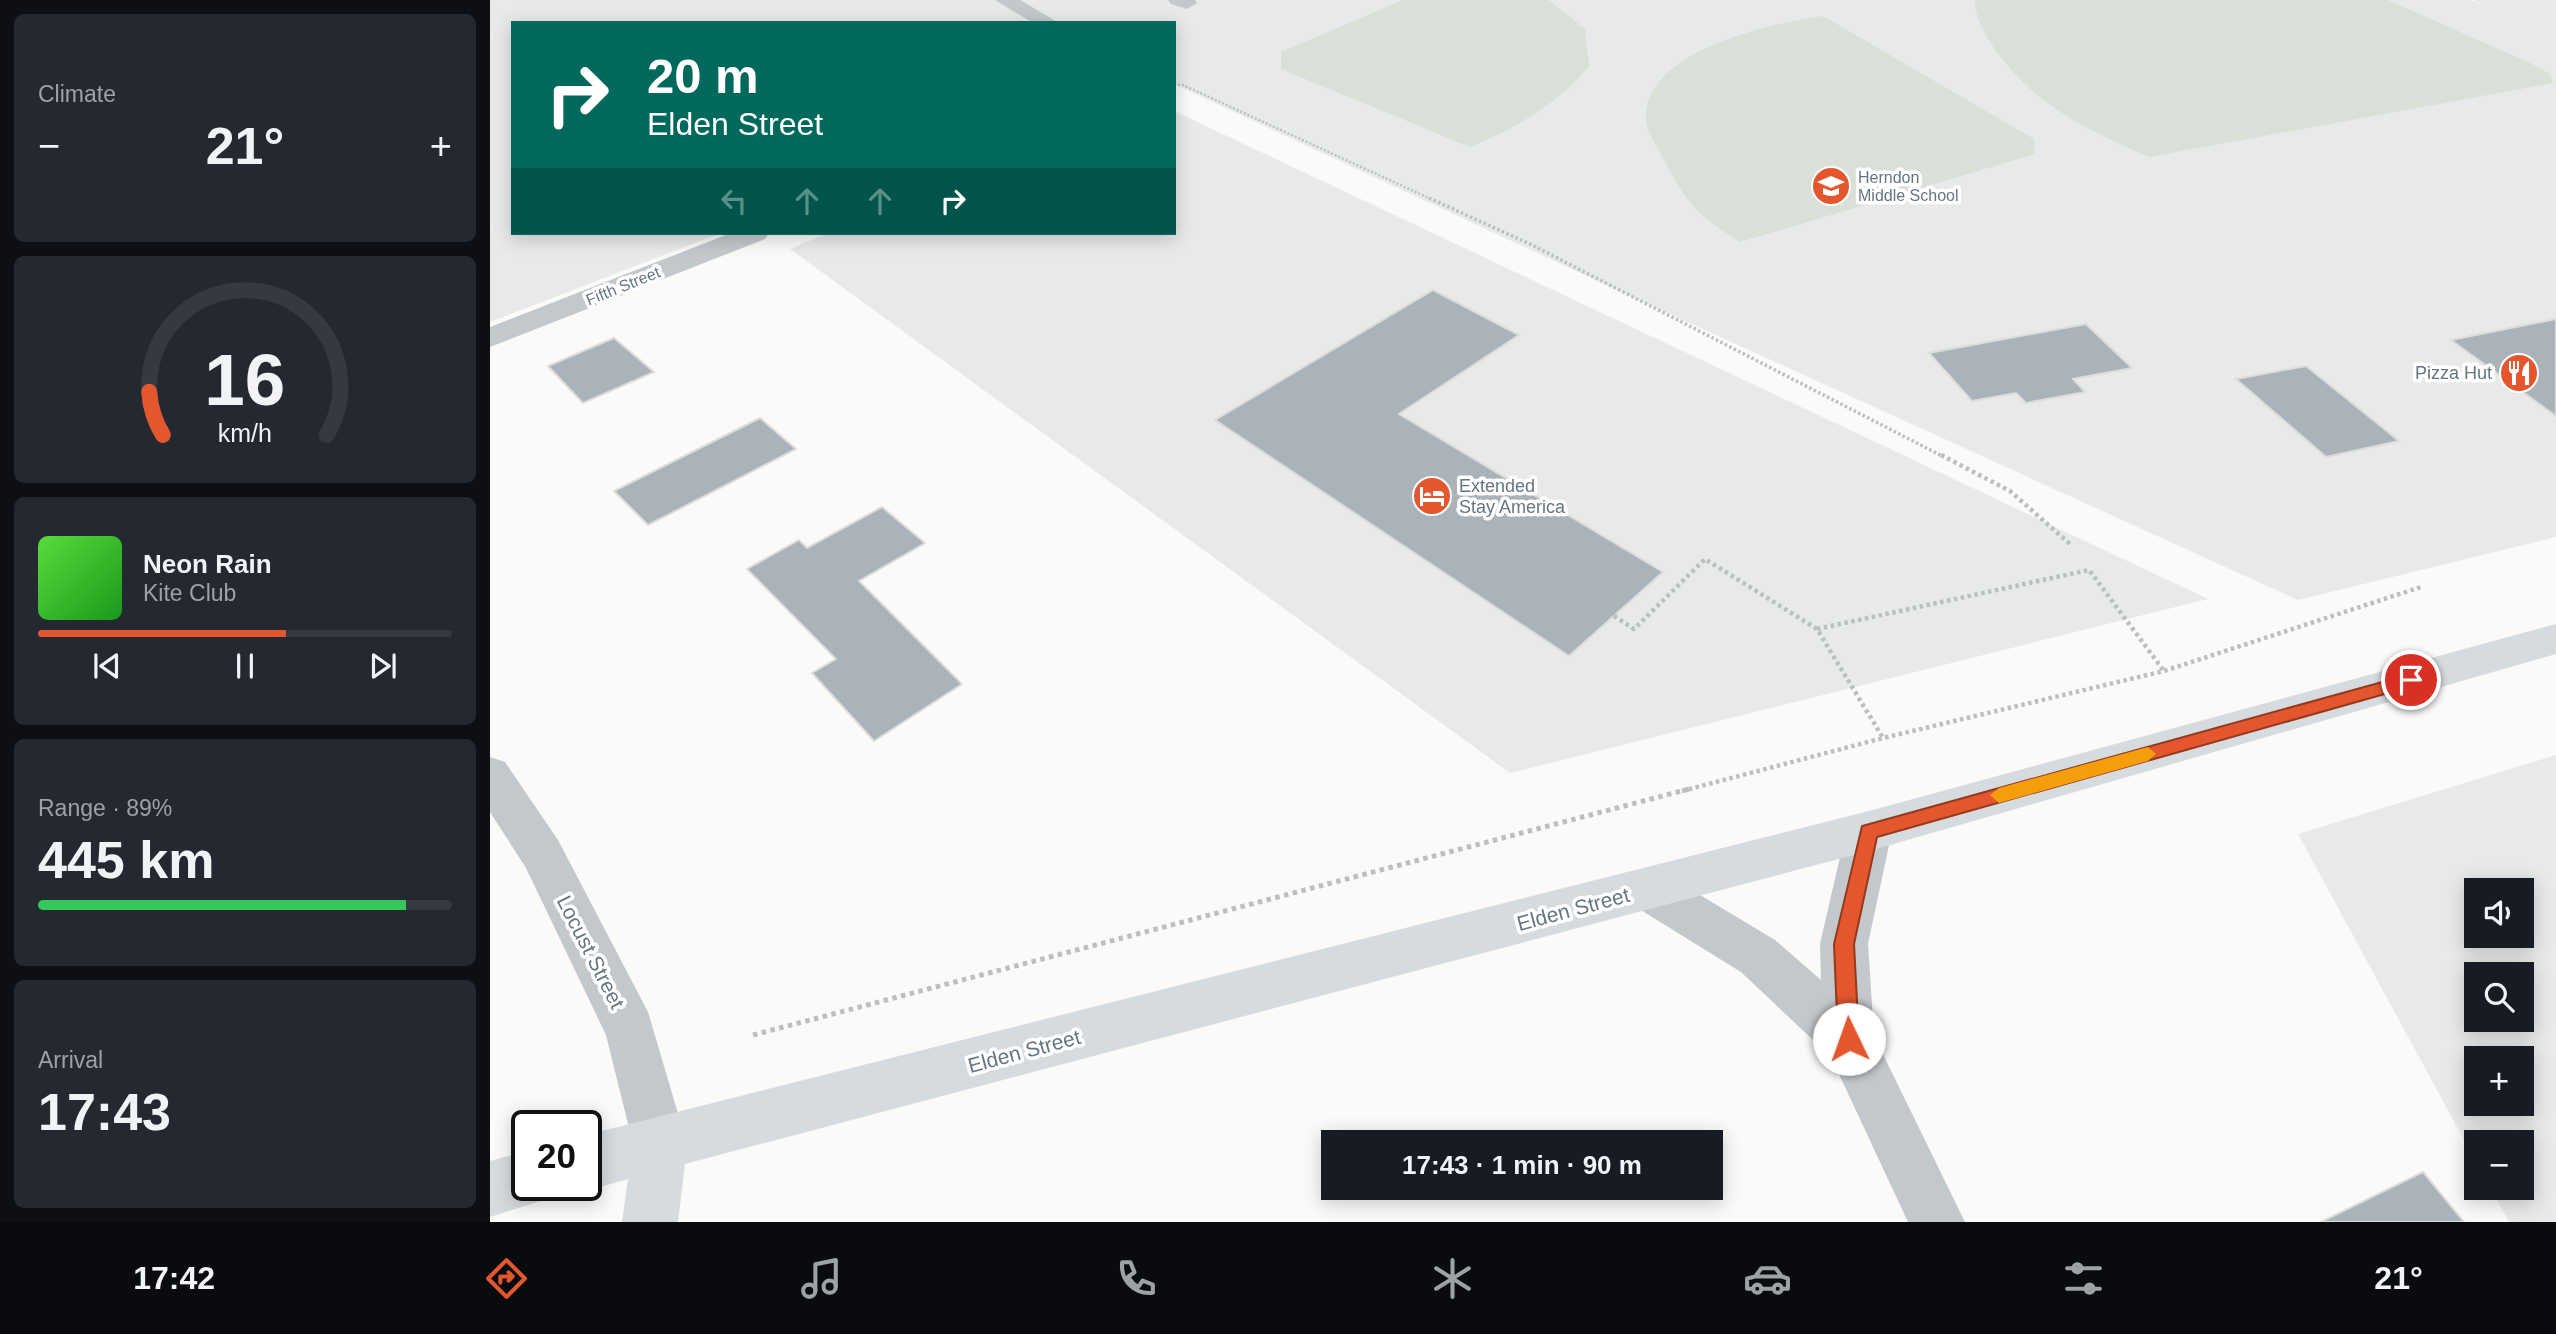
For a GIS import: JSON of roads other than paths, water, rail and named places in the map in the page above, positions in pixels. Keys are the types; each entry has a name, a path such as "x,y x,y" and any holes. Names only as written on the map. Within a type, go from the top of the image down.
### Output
{"main road":[{"name":"Elden Street","path":"602,1159 1869,831 2556,639"},
{"path":"650,1222 660,1144"},
{"path":"490,1189 511,1183"}],"street":[{"path":"1005,0 1045,21"},
{"name":"Fifth Street","path":"490,338 750,235"},
{"name":"Locust Street","path":"490,775 542,854 631,1030 660,1144"},
{"path":"1849,1039 1844,944 1869,831"},
{"path":"1648,889 1758,956 1849,1039 1937,1222"}],"place":[{"name":"Herndon Middle School","path":"1831,186"},
{"name":"Pizza Hut","path":"2519,373"},
{"name":"Extended Stay America","path":"1432,496"}]}
